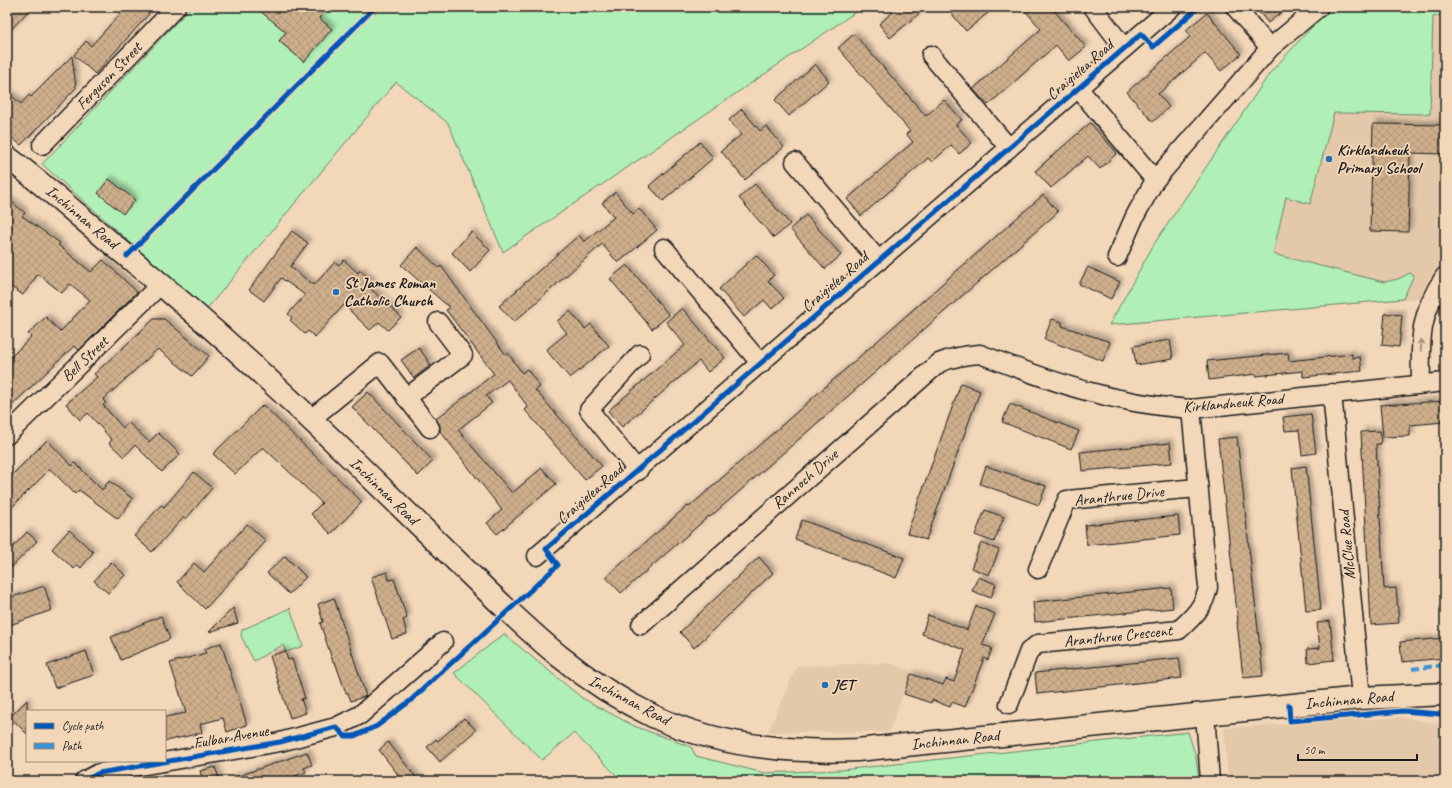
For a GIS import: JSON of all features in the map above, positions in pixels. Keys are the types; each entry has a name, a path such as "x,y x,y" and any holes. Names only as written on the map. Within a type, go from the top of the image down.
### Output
{"main road":[{"name":"Inchinnan Road","path":"7,157 162,283 311,419 530,632 564,662 616,697 655,717 707,735 770,748 820,751 857,750 1361,698 1445,694"}],"street":[{"name":"Ferguson Street","path":"42,145 176,7"},
{"name":"Craigielea Road","path":"1093,7 1124,48"},
{"name":"Craigielea Road","path":"537,556 638,471 1172,7"},
{"path":"1235,7 1270,48"},
{"path":"1117,257 1135,216 1155,180 1270,48 1319,7"},
{"path":"931,55 1009,148"},
{"name":"Craigielea Road","path":"1078,88 1155,180"},
{"name":"Craigielea Road","path":"795,162 879,261"},
{"path":"664,248 761,364"},
{"path":"1422,384 1421,332 1424,317 1445,276"},
{"name":"Bell Street","path":"7,435 162,283"},
{"path":"406,398 463,355 438,322"},
{"name":"Craigielea Road","path":"638,471 589,410 640,354"},
{"name":"Kirklandneuk Road","path":"980,354 1074,389 1098,396 1157,407 1191,410 1332,393 1445,382"},
{"name":"Rannoch Drive","path":"641,625 939,363 965,355 980,354"},
{"path":"311,419 380,363 430,428"},
{"name":"McClue Road","path":"1332,393 1361,698"},
{"name":"Aranthrue Crescent","path":"1009,704 1028,651 1038,644 1179,630 1196,615 1206,598 1208,587 1197,488 1191,410"},
{"name":"Aranthrue Drive","path":"1038,569 1067,500 1197,488"},
{"name":"Fulbar Avenue","path":"166,762 280,742 336,727 360,715 443,642"},
{"path":"1205,714 1210,781"},
{"name":"Fulbar Avenue","path":"84,781 99,773 163,762"}],"shaded area":[{"name":"Kirklandneuk Primary School","path":"1330,7 1445,7 1445,257 1429,279 1420,298 1109,325 1154,244 1270,73"},
{"path":"888,663 911,671 889,732 768,732 797,666"},
{"path":"1401,717 1445,725 1445,781 1228,781 1224,728"}],"green space":[{"path":"191,7 863,7 503,252 448,123 396,82 206,310 42,164"},
{"name":"Kirklandneuk Primary School","path":"1330,7 1445,7 1445,14 1433,17 1430,114 1334,113 1310,204 1286,197 1273,254 1384,282 1398,279 1410,273 1414,275 1403,299 1109,325 1154,244 1270,73"},
{"path":"290,608 303,646 286,652 283,645 254,661 241,636 242,630"},
{"path":"504,634 582,698 634,726 691,747 696,756 764,773 841,770 1188,732 1196,757 1199,781 622,781 574,733 542,760 454,673"}],"building":[{"path":"7,7 32,7 7,34"},
{"path":"126,7 141,7 149,14 95,74 74,55 86,41 91,46"},
{"path":"255,7 315,7 323,14 319,18 332,29 304,62 279,41 286,32"},
{"path":"899,7 927,7 890,38 879,24"},
{"path":"946,7 995,7 966,31"},
{"path":"1022,7 1051,7 1086,47 1069,61 1056,45 988,105 973,89 1041,29"},
{"path":"1255,7 1288,7 1268,23"},
{"path":"1207,13 1241,54 1221,71 1205,53 1158,94 1169,107 1153,122 1127,92 1191,36 1186,30"},
{"path":"854,34 926,116 944,100 962,120 956,125 972,143 959,154 951,145 932,162 928,158 861,216 847,199 913,142 906,134 910,131 838,48"},
{"path":"72,56 76,88 21,145 7,134 7,92 21,104 29,95 31,97"},
{"path":"815,64 829,81 789,116 775,100"},
{"path":"742,109 760,131 766,126 784,147 745,180 721,151 741,135 729,120"},
{"path":"1090,123 1117,153 1100,169 1088,156 1051,188 1035,171"},
{"path":"1373,124 1445,125 1445,154 1410,153 1408,232 1370,231"},
{"path":"700,142 713,158 663,201 649,186"},
{"path":"109,179 135,200 123,214 98,193"},
{"path":"755,184 790,224 774,238 739,198"},
{"path":"615,192 633,214 639,209 657,230 618,263 602,244 514,322 499,306 579,235 584,242 614,217 602,203"},
{"path":"1043,195 1058,212 710,517 709,516 621,593 606,577 687,506 689,507"},
{"path":"7,198 25,213 22,216 60,243 58,245 91,272 103,260 137,292 79,350 74,346 7,410 7,361 31,337 28,334 46,317 60,332 90,300 70,284 62,293 38,274 23,295 7,284"},
{"path":"806,215 841,255 825,269 790,229"},
{"path":"292,231 308,243 290,267 314,285 335,262 339,265 344,260 358,273 360,270 373,282 369,287 401,317 388,330 379,322 370,330 344,305 315,337 308,331 305,334 290,320 292,318 288,314 305,295 281,278 264,301 249,290"},
{"path":"471,232 490,250 470,272 452,253"},
{"path":"417,247 439,268 441,266 506,355 508,353 522,373 527,369 540,387 535,390 602,466 585,480 525,410 528,407 508,380 486,396 492,403 458,430 512,493 542,468 556,484 497,534 487,523 502,510 440,431 440,426 436,419 494,374 446,310 450,308 401,265"},
{"path":"756,255 774,275 768,281 784,298 772,309 764,300 744,317 719,289"},
{"path":"627,265 669,315 652,329 610,279"},
{"path":"1088,267 1120,282 1111,299 1079,284"},
{"path":"682,308 725,358 708,372 699,361 622,427 608,411 685,345 666,322"},
{"path":"570,311 585,329 591,324 609,346 570,378 546,350 567,333 557,321"},
{"path":"1385,313 1402,315 1399,347 1382,345"},
{"path":"154,319 164,319 209,356 192,376 158,349 103,400 106,403 103,405 123,428 128,422 149,442 158,433 180,454 162,472 135,445 124,457 109,443 112,440 88,413 80,420 66,404 97,377 94,374"},
{"path":"1052,319 1062,322 1062,326 1110,342 1103,361 1044,339"},
{"path":"1170,340 1173,359 1136,365 1133,346"},
{"path":"419,348 431,365 414,378 401,360"},
{"path":"1288,353 1289,361 1352,354 1352,358 1360,357 1362,371 1303,377 1303,371 1256,376 1256,374 1209,380 1207,361"},
{"path":"961,383 980,391 926,540 907,533"},
{"path":"368,392 433,461 418,476 352,407"},
{"path":"1445,401 1445,422 1410,425 1410,436 1383,437 1380,405"},
{"path":"1010,404 1079,431 1071,449 1002,422"},
{"path":"263,405 362,502 331,534 311,514 322,503 263,447 235,474 213,454"},
{"path":"1311,414 1316,453 1302,455 1299,430 1285,431 1283,417"},
{"path":"1380,431 1381,444 1376,444 1384,589 1396,588 1399,623 1371,625 1361,432"},
{"path":"1237,437 1263,676 1243,678 1218,439"},
{"path":"47,440 72,466 75,463 102,490 109,481 133,499 118,519 79,490 75,494 50,469 7,512 7,480"},
{"path":"1170,443 1172,463 1082,471 1080,452"},
{"path":"986,466 1046,486 1039,505 980,484"},
{"path":"1306,466 1321,610 1306,611 1292,468"},
{"path":"194,472 212,488 186,519 184,517 152,552 134,536 161,505 164,507"},
{"path":"985,510 1004,517 994,542 975,535"},
{"path":"1178,516 1180,535 1087,545 1085,525"},
{"path":"802,520 904,558 896,578 795,539"},
{"path":"247,524 266,541 205,609 177,582 194,563 204,572"},
{"path":"69,530 93,552 81,568 78,565 74,569 52,549"},
{"path":"27,532 37,541 7,572 7,553"},
{"path":"981,543 999,550 989,575 971,568"},
{"path":"285,556 306,577 289,594 267,573"},
{"path":"759,557 773,573 694,648 680,632"},
{"path":"111,562 125,575 108,593 94,581"},
{"path":"387,572 389,580 394,579 407,618 403,620 407,634 392,639 371,577"},
{"path":"978,577 996,584 991,598 972,591"},
{"path":"44,586 52,610 7,626 7,599"},
{"path":"1171,588 1173,608 1035,622 1033,602"},
{"path":"334,598 366,696 351,701 348,693 346,693 335,662 333,662 320,623 323,622 318,604"},
{"path":"976,606 995,614 982,645 992,648 988,660 984,658 965,707 952,702 950,707 932,700 931,703 904,694 911,674 943,685 946,679 954,682 965,650 922,634 928,615 967,630"},
{"path":"233,608 238,623 209,632"},
{"path":"161,616 170,639 121,660 111,637"},
{"path":"1330,621 1334,660 1308,663 1307,649 1320,648 1317,623"},
{"path":"1445,638 1445,658 1402,662 1400,642"},
{"path":"221,643 247,725 227,732 223,718 200,724 202,733 166,741 166,717 186,713 170,663 206,653 204,649"},
{"path":"86,651 94,675 55,688 47,665"},
{"path":"285,651 288,660 292,659 305,698 301,699 306,713 290,718 270,656"},
{"path":"1179,658 1182,678 1037,694 1035,673"},
{"path":"27,700 26,733 10,717"},
{"path":"464,718 476,730 440,762 427,747 436,739 438,741"},
{"path":"388,742 419,781 403,781 379,750"},
{"path":"307,752 312,765 304,768 306,772 282,781 231,781 230,779"},
{"path":"215,767 220,781 203,781 200,771"}],"marked path":[{"path":"1412,669 1445,665"}],"cycle path":[{"path":"127,256 375,7"},
{"path":"166,762 280,742 336,727 345,736 354,736 377,726 410,701 558,565 546,549 1141,34 1153,47 1199,7"},
{"path":"1289,705 1290,721 1403,711 1440,714 1445,716"},
{"path":"84,781 99,773 163,762"}],"place":[{"name":"Kirklandneuk Primary School","path":"1329,159"},
{"name":"St James Roman Catholic Church","path":"336,292"},
{"name":"JET","path":"825,685"}]}
